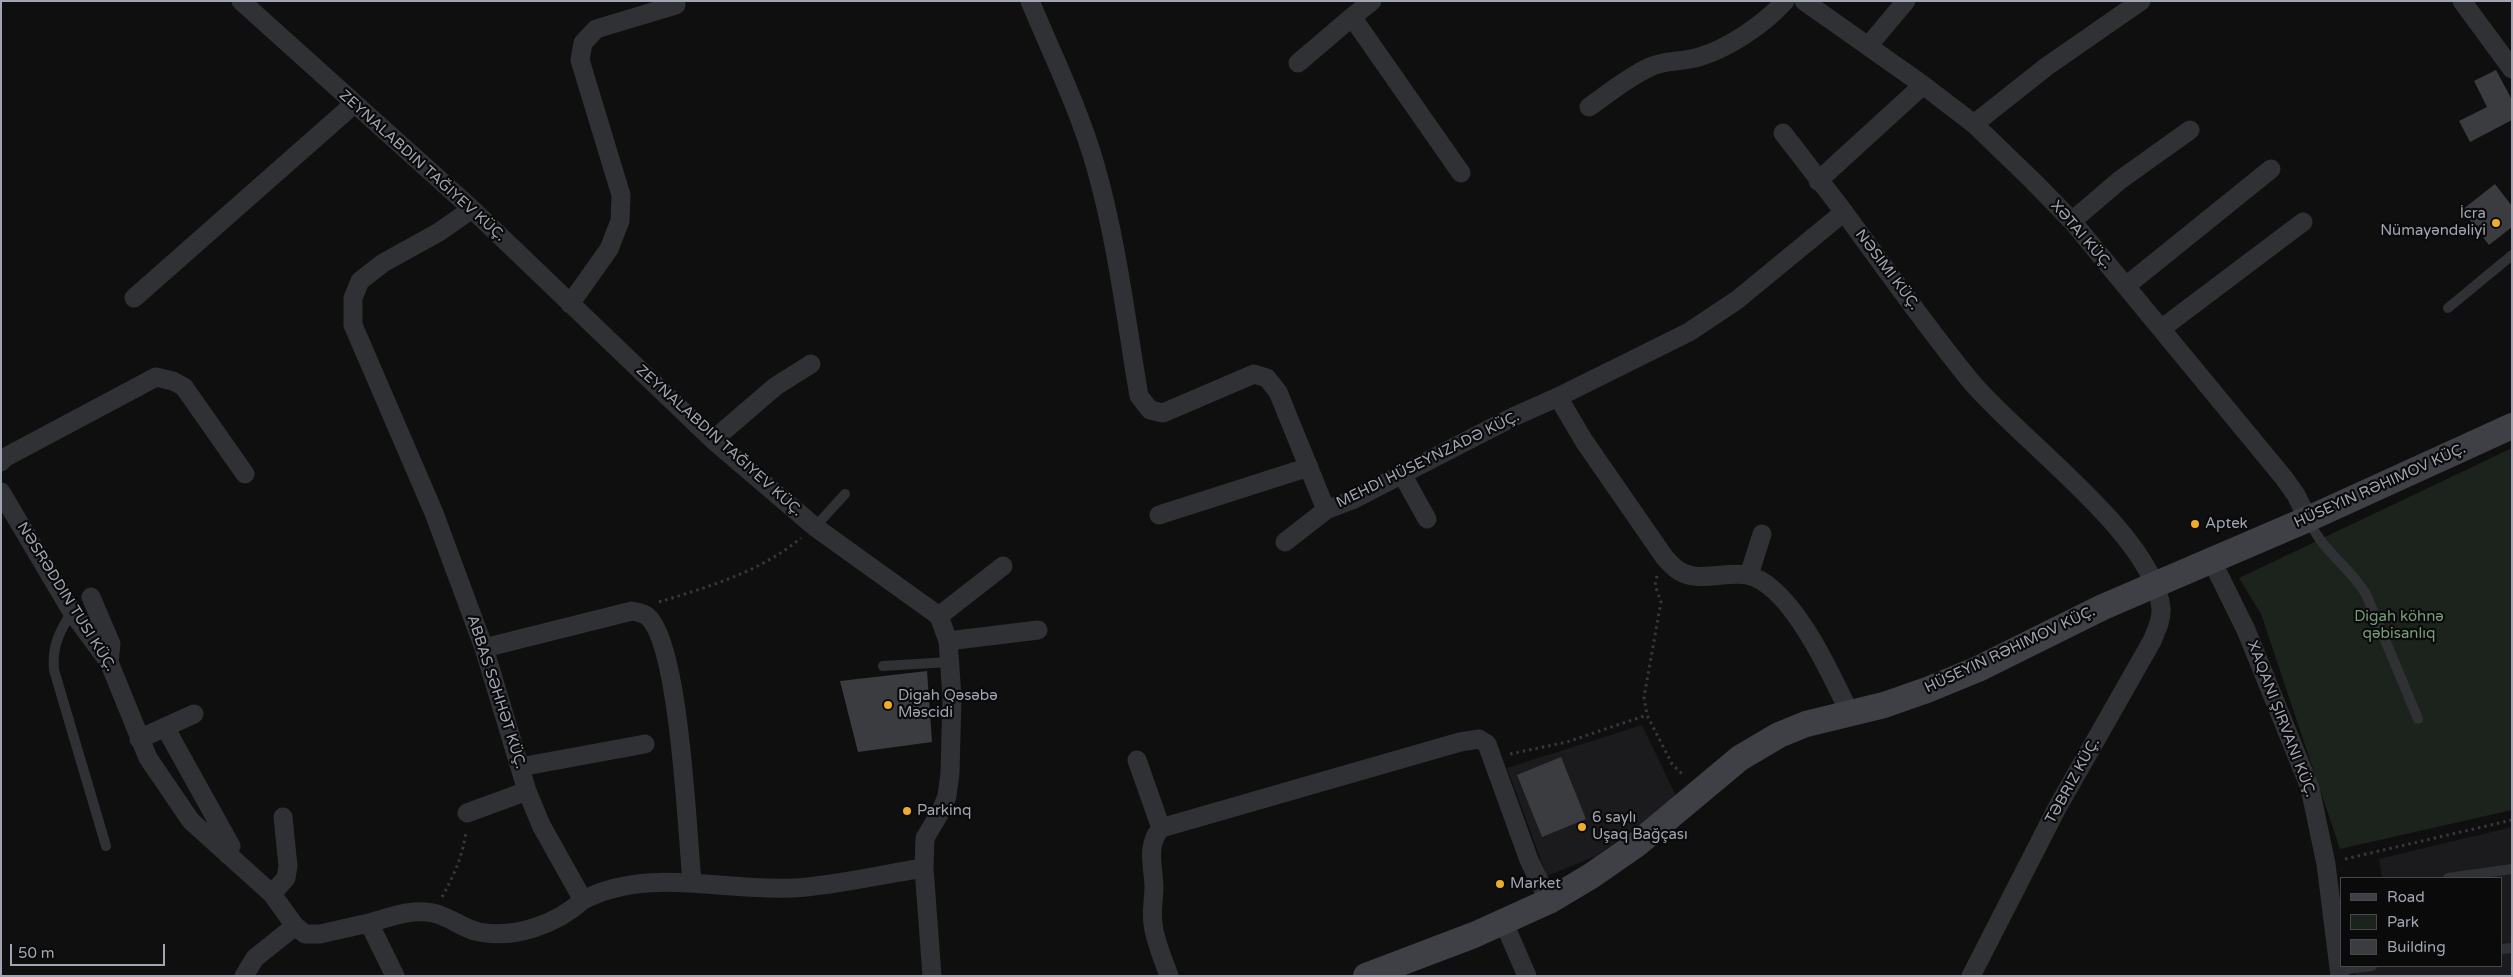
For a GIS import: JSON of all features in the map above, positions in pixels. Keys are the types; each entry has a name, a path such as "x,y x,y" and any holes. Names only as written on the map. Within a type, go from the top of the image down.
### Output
{"main road":[{"name":"HÜSEYIN RƏHIMOV KÜÇ.","path":"1366,976 1504,923 1549,901 1591,876 1637,844 1740,758 1778,735 1806,724 1850,714 1927,690 1978,669 2102,607 2308,519 2512,426"}],"street":[{"path":"241,1 472,208 713,440 815,527 939,616 948,641 952,697 950,773 947,796 942,811 925,838 924,868 932,976"},
{"name":"MEHDI HÜSEYNZADƏ KÜÇ.","path":"1030,1 1096,166 1107,213 1140,396 1150,410 1163,413 1254,374 1267,378 1278,392 1326,510 1402,474 1513,417 1558,397"},
{"path":"1298,63 1372,1"},
{"path":"1589,108 1620,84 1651,66 1698,57 1725,46 1774,12 1785,1"},
{"name":"XƏTAI KÜÇ.","path":"1804,1 1924,85 1974,124 2072,221 2284,478 2296,495 2308,519"},
{"path":"1868,45 1906,1"},
{"path":"1974,124 2046,67 2141,1"},
{"path":"2462,1 2512,69"},
{"path":"570,304 609,250 620,221 621,195 580,60 583,43 596,29 679,3"},
{"path":"1352,17 1461,173"},
{"path":"1818,181 1924,85"},
{"path":"134,298 354,104"},
{"path":"2072,221 2120,180 2190,130"},
{"name":"NƏSIMI KÜÇ.","path":"1783,133 1970,380 2008,420 2096,503 2130,544 2154,584"},
{"path":"2126,286 2272,169"},
{"name":"ABBAS SƏHHƏT KÜÇ.","path":"472,208 439,232 383,263 360,281 353,298 352,325 434,513 484,648 527,791 541,825 583,900"},
{"path":"1844,212 1737,300 1689,332 1558,397 1584,441 1665,558 1679,571 1692,576 1733,574 1749,576 1767,582 1807,632 1829,670 1850,714"},
{"path":"2161,329 2302,222"},
{"path":"713,440 776,386 811,364"},
{"path":"1,462 4,458 156,377 173,381 184,387 245,474"},
{"path":"1159,515 1309,467"},
{"path":"1402,474 1427,518"},
{"name":"NƏSRƏDDIN TUSI KÜÇ.","path":"1,492 72,612 109,662 148,758 177,803 191,821 272,894 295,926"},
{"path":"1285,542 1326,510"},
{"path":"1749,576 1762,534"},
{"name":"XAQANI ŞIRVANI KÜÇ.","path":"2211,559 2246,630 2310,788 2326,864 2336,894 2340,973"},
{"path":"939,616 1003,566"},
{"name":"TƏBRIZ KÜÇ.","path":"1971,976 2057,808 2152,641 2160,622 2161,610 2154,584"},
{"path":"91,598 111,644 109,662"},
{"path":"484,648 632,611 646,615 655,628 673,683 692,881"},
{"path":"948,641 1038,630"},
{"path":"139,739 194,714"},
{"path":"165,727 231,846 228,854"},
{"path":"1169,976 1153,926 1152,912 1154,886 1150,846 1154,836 1161,828 1460,742 1479,739 1488,744 1529,860 1549,901"},
{"path":"520,767 645,744"},
{"path":"1137,760 1161,828"},
{"path":"467,813 527,791"},
{"path":"272,894 286,878 288,866 283,817"},
{"path":"244,976 255,958 295,926 305,934 320,934 417,912 433,913 478,932 502,934 531,928 559,919 583,900 598,892 629,884 692,881 767,889 795,888 924,868"},
{"path":"368,923 395,976"},
{"path":"1504,923 1528,976"}],"lane":[{"path":"2448,308 2512,255"},
{"path":"815,527 845,494"},
{"path":"2308,519 2323,546 2355,577 2366,594 2418,719"},
{"path":"72,612 57,635 53,653 54,670 106,846"},
{"path":"883,666 950,662"},
{"path":"2455,877 2512,869"},
{"path":"2340,973 2367,967"}],"path":[{"path":"632,611 717,584 787,549 815,527"},
{"path":"1665,558 1655,585 1661,602 1644,697 1646,715 1672,764 1700,793"},
{"path":"1494,758 1566,742 1646,715"},
{"path":"433,913 459,867 464,848 467,813"},
{"path":"2326,864 2512,820"}],"shaded area":[{"name":"6 saylı Uşaq Bağçası","path":"1642,725 1677,798 1596,856 1547,876 1507,768"},
{"path":"2512,827 2512,976 2356,976 2355,967 2503,967 2503,877 2382,877 2379,859"}],"green space":[{"name":"Digah köhnə qəbisanlıq","path":"2512,448 2512,810 2340,849 2261,614 2239,578"}],"building":[{"path":"2496,70 2512,100 2512,120 2470,142 2459,121 2487,107 2474,81"},
{"path":"2495,184 2512,206 2512,227 2489,245 2462,210"},
{"path":"927,671 932,742 858,752 840,681"},
{"path":"1561,757 1586,819 1542,837 1517,775"}],"place":[{"name":"İcra Nümayəndəliyi","path":"2496,223"},
{"name":"Aptek","path":"2195,524"},
{"name":"Digah Qəsəbə Məscidi","path":"888,705"},
{"name":"Parkinq","path":"907,811"},
{"name":"6 saylı Uşaq Bağçası","path":"1582,827"},
{"name":"Market","path":"1500,884"}]}
